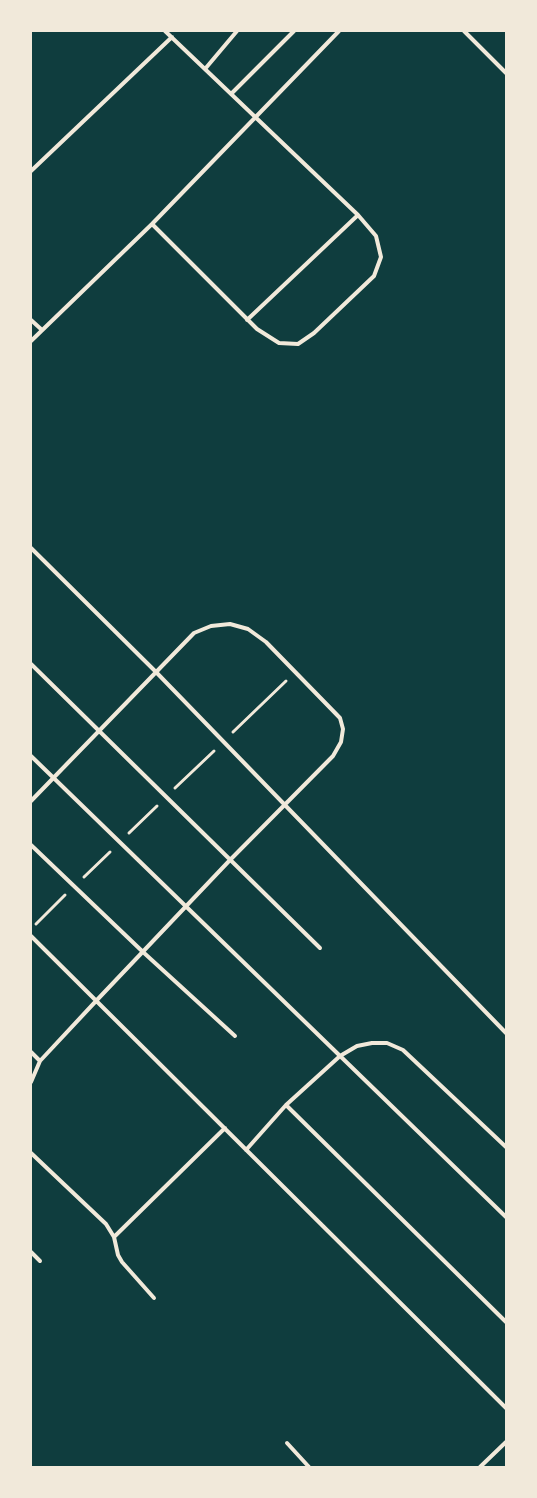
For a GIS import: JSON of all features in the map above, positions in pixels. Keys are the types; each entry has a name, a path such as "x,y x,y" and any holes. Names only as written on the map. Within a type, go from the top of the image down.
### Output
{"lane":[{"path":"152,224 248,320 279,343 298,344 314,334 374,276 381,256 376,236 358,215 165,31"},
{"path":"206,69 237,31"},
{"path":"230,94 294,31"},
{"path":"31,341 152,224 257,118 339,31"},
{"path":"464,31 506,73"},
{"path":"31,171 172,37"},
{"path":"248,320 358,215"},
{"path":"31,320 42,330"},
{"path":"31,548 155,671 506,1033"},
{"path":"31,801 155,671 194,633 211,626 230,624 248,629 266,642 340,718 343,729 342,742 333,756 230,860 40,1061 31,1082"},
{"path":"31,664 320,948"},
{"path":"31,756 506,1217"},
{"path":"31,845 143,952 235,1036"},
{"path":"31,936 506,1408"},
{"path":"246,1150 286,1105 340,1056 358,1046 372,1043 387,1043 403,1050 506,1147"},
{"path":"31,1052 40,1061"},
{"path":"286,1105 506,1322"},
{"path":"114,1237 225,1128"},
{"path":"31,1152 106,1224 114,1237 118,1255 122,1262 154,1298"},
{"path":"31,1252 40,1261"},
{"path":"480,1467 506,1442"},
{"path":"287,1443 309,1467"}]}
